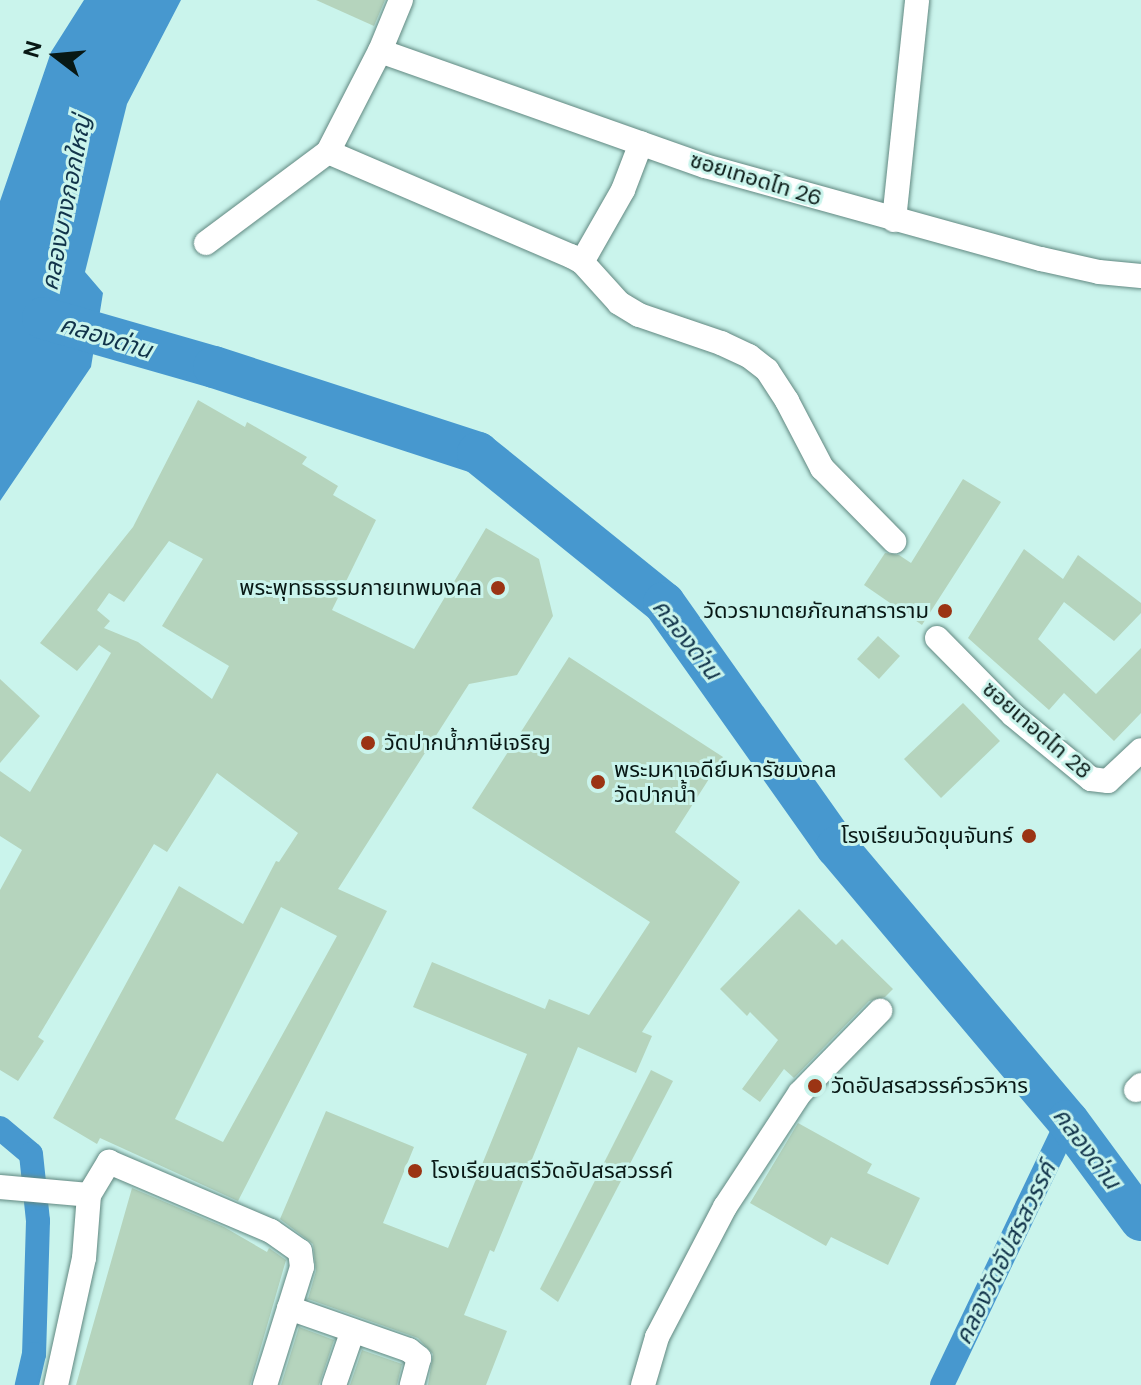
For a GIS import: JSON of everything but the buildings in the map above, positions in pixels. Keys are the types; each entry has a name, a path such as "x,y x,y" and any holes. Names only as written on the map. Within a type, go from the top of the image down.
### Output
{"street":[{"path":"206,243 328,152 380,51 401,0"},
{"path":"894,220 917,0"},
{"name":"ซอยเทอดไท 26","path":"380,51 705,166 1058,263 1141,276"},
{"path":"582,262 623,190 641,143"},
{"path":"328,152 582,262 619,303 639,315 721,343 767,370 822,468 894,541"},
{"name":"ซอยเทอดไท 28","path":"937,638 1013,715 1091,779 1108,781 1141,750"},
{"path":"643,1385 657,1337 725,1207 800,1093 880,1011"},
{"path":"3,1188 77,1194 109,1162 293,1244 300,1251 302,1267 265,1385"},
{"path":"56,1385 84,1258 77,1194"},
{"path":"289,1308 352,1333 409,1350 419,1358 412,1385"},
{"path":"334,1385 352,1333"}],"water":[{"name":"คลองบางกอกใหญ่","path":"84,0 181,0 127,104 85,272 103,293 91,367 0,501 0,201 51,52"}],"waterway":[{"name":"คลองด่าน","path":"43,318 214,367 478,453 664,603 837,847 1068,1121 1141,1220"},
{"name":"คลองวัดอัปสรสวรรค์","path":"942,1385 1068,1121"},
{"path":"0,1128 31,1154 38,1221 34,1354 27,1385"}],"place":[{"name":"พระพุทธธรรมกายเทพมงคล","path":"498,588"},
{"name":"วัดวรามาตยภัณฑสาราราม","path":"945,611"},
{"name":"วัดปากน้ำภาษีเจริญ","path":"368,743"},
{"name":"พระมหาเจดีย์มหารัชมงคล วัดปากน้ำ","path":"598,782"},
{"name":"โรงเรียนวัดขุนจันทร์","path":"1029,836"},
{"name":"วัดอัปสรสวรรค์วรวิหาร","path":"815,1086"},
{"name":"โรงเรียนสตรีวัดอัปสรสวรรค์","path":"415,1171"}]}
